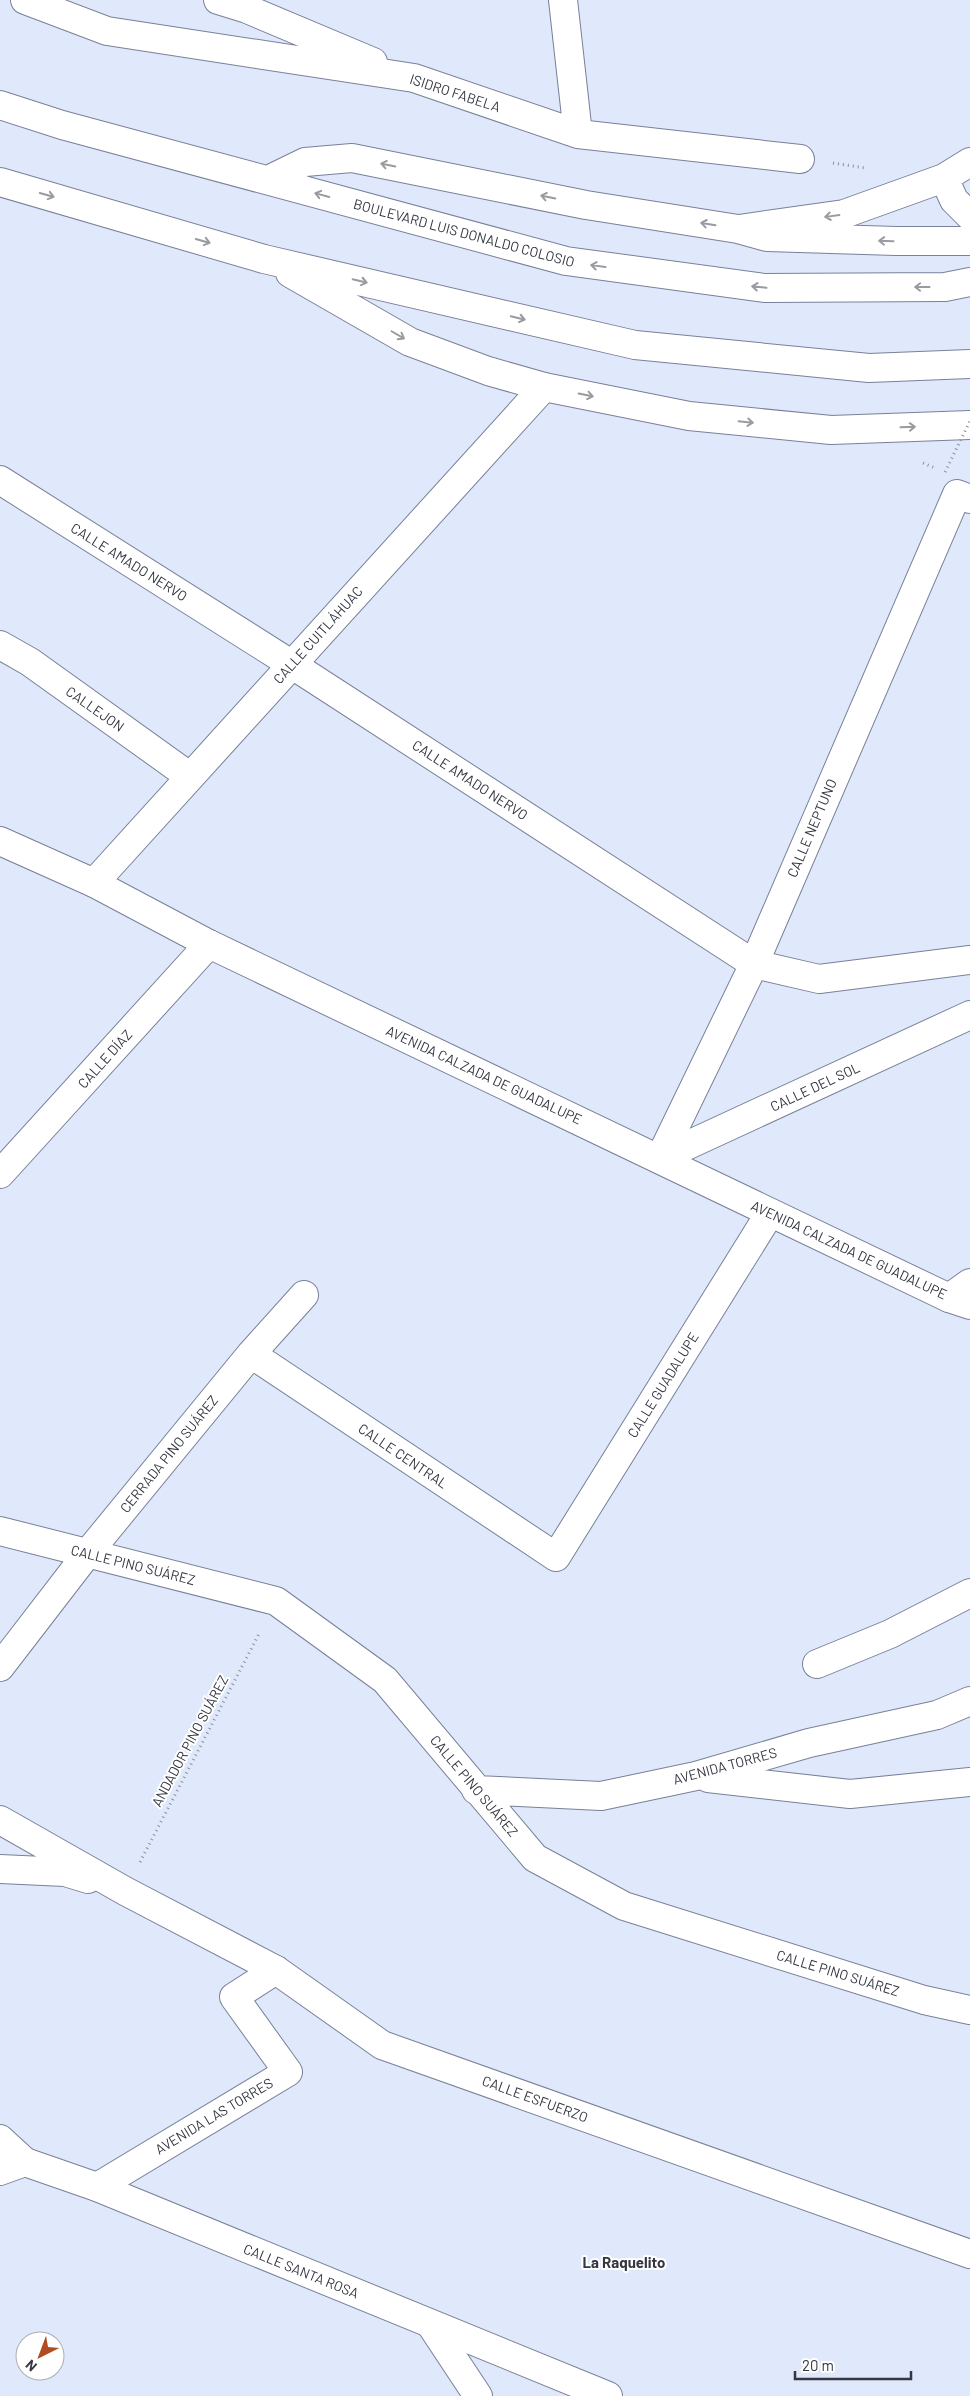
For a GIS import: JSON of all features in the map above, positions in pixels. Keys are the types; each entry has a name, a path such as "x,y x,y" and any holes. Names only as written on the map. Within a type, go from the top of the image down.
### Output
{"main road":[{"name":"ISIDRO FABELA","path":"25,0 107,31 414,78 578,134 800,159"},
{"path":"218,0 247,5 414,78"},
{"path":"563,0 578,134"},
{"name":"BOULEVARD LUIS DONALDO COLOSIO","path":"0,104 62,125 566,262 764,288 945,287 970,282"},
{"path":"268,180 305,162 352,158 586,205 738,229 767,237 896,241 970,240"},
{"path":"738,229 844,214 944,178 970,162"},
{"path":"944,178 954,200 970,216"},
{"path":"0,182 264,259 635,345 869,368 970,364"},
{"path":"264,259 410,342 488,371 544,387 689,416 831,430 970,425"},
{"name":"CALLE CUITLÁHUAC","path":"94,883 189,776 544,387"},
{"name":"CALLE AMADO NERVO","path":"0,480 291,664 754,964 819,979 970,960"},
{"name":"CALLE NEPTUNO","path":"660,1158 754,964 957,488"},
{"name":"CALLEJON","path":"0,645 30,662 189,776"},
{"name":"AVENIDA CALZADA DE GUADALUPE","path":"0,841 94,883 209,944 660,1158 770,1213 963,1295"},
{"name":"CALLE DÍAZ","path":"0,1174 209,944"},
{"name":"CALLE DEL SOL","path":"660,1158 970,1015"},
{"name":"CALLE GUADALUPE","path":"556,1557 770,1213"},
{"name":"CERRADA PINO SUÁREZ","path":"0,1667 87,1554 251,1354 304,1295"},
{"name":"CALLE CENTRAL","path":"251,1354 556,1557"},
{"name":"CALLE PINO SUÁREZ","path":"0,1531 276,1601 385,1680 535,1858 624,1906 924,2000 970,2010"},
{"path":"817,1664 890,1634 970,1593"},
{"name":"AVENIDA TORRES","path":"476,1790 601,1796 696,1776 809,1742 937,1715 970,1701"},
{"path":"696,1776 850,1794 970,1782"},
{"path":"0,1820 125,1891"},
{"path":"0,1869 65,1872 125,1891"},
{"name":"CALLE ESFUERZO","path":"125,1891 276,1970 382,2045 970,2254"},
{"name":"AVENIDA LAS TORRES","path":"97,2187 288,2072 234,1997 276,1970"},
{"path":"924,2000 970,1998"},
{"name":"CALLE SANTA ROSA","path":"0,2139 13,2167 97,2187 608,2396"},
{"path":"431,2324 478,2396"}],"path":[{"path":"957,488 970,421"},
{"name":"ANDADOR PINO SUÁREZ","path":"125,1891 276,1601"}],"district":[{"name":"La Raquelito","path":"624,2263"}]}
